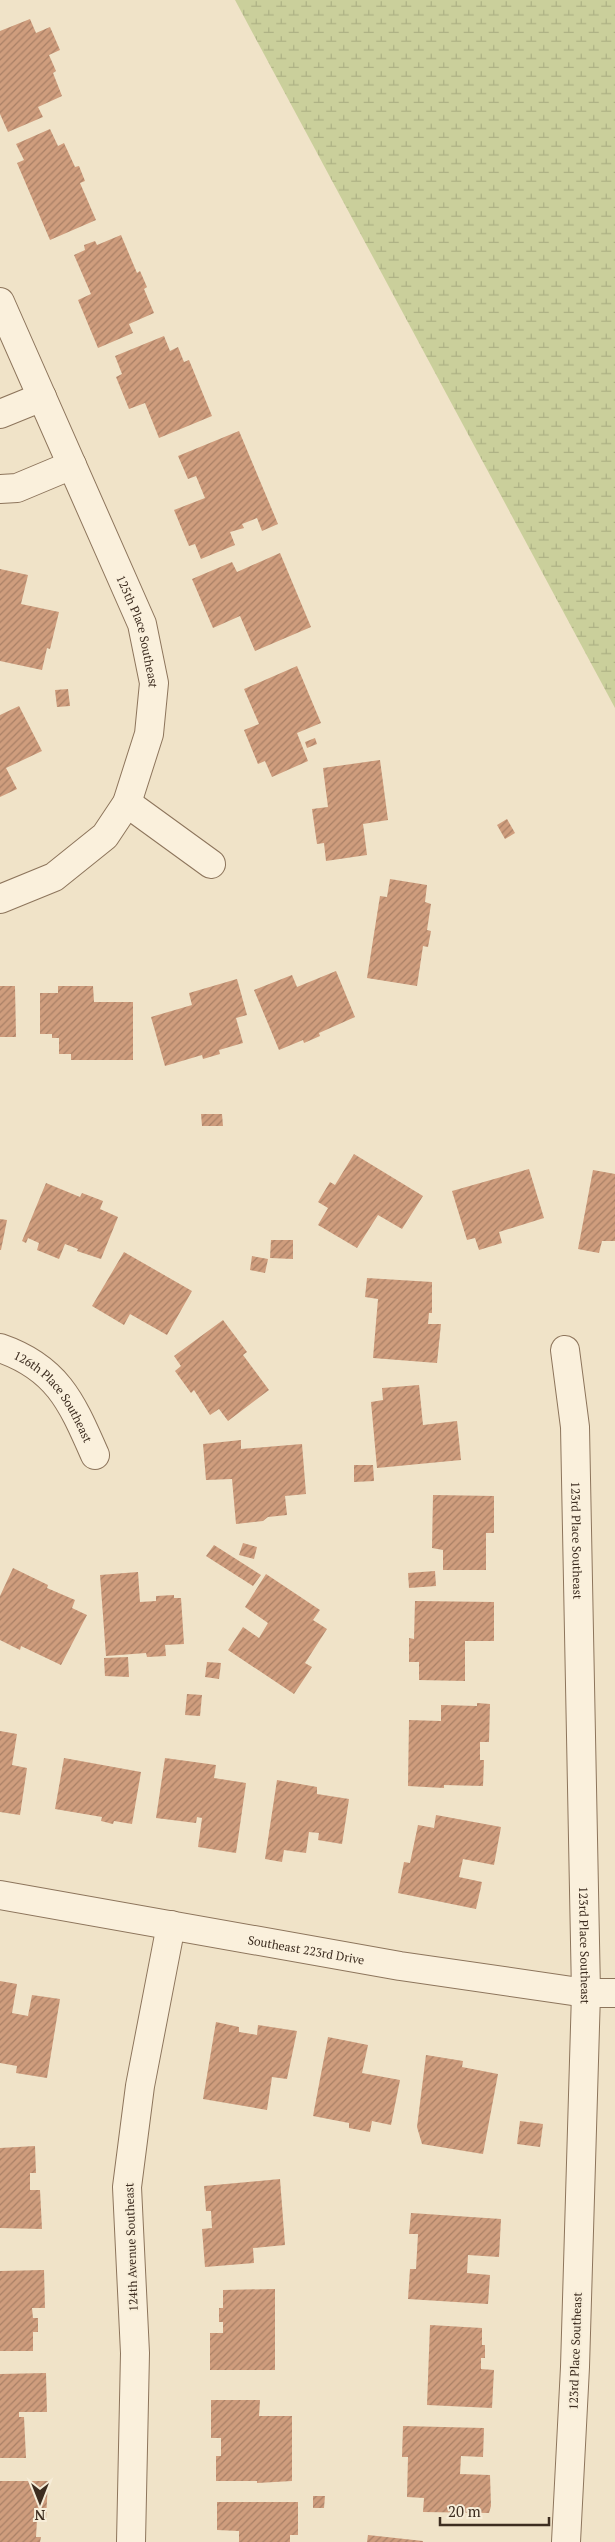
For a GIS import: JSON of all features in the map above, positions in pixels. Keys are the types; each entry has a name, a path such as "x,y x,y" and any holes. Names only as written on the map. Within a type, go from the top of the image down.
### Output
{"street":[{"name":"125th Place Southeast","path":"0,302 142,624 154,683 149,734 127,803 105,836 54,876 0,899"},
{"path":"0,414 42,397"},
{"path":"0,490 17,488 72,465"},
{"path":"127,803 211,864"},
{"name":"126th Place Southeast","path":"0,1348 22,1356 56,1382 75,1408 96,1455"},
{"name":"123rd Place Southeast","path":"565,1350 575,1428 586,1993 575,2367 566,2542"},
{"name":"Southeast 223rd Drive","path":"0,1895 400,1966 586,1993 615,1993"},
{"name":"124th Avenue Southeast","path":"131,2542 135,2353 126,2187 140,2086 171,1925"}],"green space":[{"path":"235,0 615,0 615,708"}],"building":[{"path":"30,19 36,33 50,27 60,50 49,55 56,71 53,73 62,96 38,107 43,117 8,132 0,114 0,31"},
{"path":"50,129 58,146 64,143 75,167 79,166 85,181 80,183 96,220 50,240 17,163 24,160 16,144"},
{"path":"121,235 137,273 140,271 147,287 144,289 154,313 129,324 133,333 98,348 78,300 91,294 74,255 85,250 84,245 95,241 97,245"},
{"path":"164,336 170,351 178,347 184,362 189,360 212,416 159,438 145,403 129,409 116,377 122,374 115,356"},
{"path":"239,431 278,524 262,531 257,518 242,524 244,528 230,532 235,545 201,559 195,544 189,546 174,510 205,498 196,476 188,479 178,456"},
{"path":"280,553 311,627 255,651 240,616 213,628 192,579 232,562 237,572"},
{"path":"0,569 28,575 21,604 59,612 50,649 47,648 42,670 0,661"},
{"path":"297,666 321,723 297,733 308,761 272,777 265,761 258,764 244,730 259,724 244,689"},
{"path":"68,689 70,706 57,707 55,690"},
{"path":"19,706 42,751 6,768 17,789 0,797 0,715"},
{"path":"315,738 317,744 307,748 305,742"},
{"path":"380,760 388,820 363,824 367,855 326,861 324,843 317,844 312,809 328,807 323,768"},
{"path":"507,819 515,833 505,839 497,825"},
{"path":"390,879 427,885 425,902 431,904 427,930 431,931 428,947 423,946 417,986 367,978 380,896 387,897"},
{"path":"336,971 355,1017 319,1033 320,1036 304,1043 303,1040 279,1050 254,990 292,975 297,987"},
{"path":"237,979 247,1015 236,1018 243,1043 219,1050 220,1054 203,1059 202,1055 165,1066 151,1017 192,1005 189,993"},
{"path":"0,986 15,986 16,1037 0,1037"},
{"path":"58,986 93,986 94,1002 133,1002 133,1060 71,1060 71,1054 59,1054 59,1038 52,1038 52,1034 40,1034 40,993 58,993"},
{"path":"201,1114 222,1114 223,1126 202,1126"},
{"path":"354,1154 423,1196 402,1229 378,1215 357,1248 318,1225 328,1208 318,1202 330,1182 335,1185"},
{"path":"529,1169 544,1218 499,1232 502,1243 479,1250 475,1238 467,1240 452,1191"},
{"path":"593,1170 615,1174 615,1241 602,1241 599,1253 578,1249"},
{"path":"46,1183 80,1197 82,1193 103,1201 100,1209 118,1217 101,1259 77,1251 78,1249 65,1244 59,1259 37,1250 39,1243 28,1238 26,1243 22,1241"},
{"path":"0,1219 7,1220 1,1250 0,1250"},
{"path":"271,1240 293,1240 293,1259 270,1258"},
{"path":"124,1252 192,1291 167,1335 130,1314 124,1325 92,1306"},
{"path":"252,1256 268,1259 265,1273 250,1270"},
{"path":"367,1278 432,1282 432,1313 429,1313 428,1324 441,1324 437,1363 373,1358 378,1299 365,1297"},
{"path":"223,1320 247,1352 243,1355 269,1390 228,1421 219,1409 210,1415 194,1390 191,1393 175,1371 181,1366 174,1356"},
{"path":"419,1385 423,1425 457,1421 461,1460 377,1468 371,1402 383,1400 382,1388"},
{"path":"241,1440 241,1449 302,1444 306,1494 285,1496 287,1515 268,1517 263,1521 236,1524 232,1479 206,1480 203,1444"},
{"path":"354,1465 373,1465 374,1481 354,1482"},
{"path":"433,1495 494,1496 494,1533 486,1533 486,1570 443,1570 443,1550 432,1548"},
{"path":"243,1543 257,1547 254,1559 239,1555"},
{"path":"214,1545 261,1575 253,1586 206,1556"},
{"path":"13,1568 48,1585 47,1588 75,1600 72,1608 87,1615 61,1665 21,1646 20,1650 0,1640 0,1596"},
{"path":"435,1571 436,1586 409,1588 408,1573"},
{"path":"138,1572 140,1602 156,1601 156,1596 174,1595 174,1598 181,1598 184,1644 165,1645 166,1656 147,1657 146,1653 106,1656 100,1575"},
{"path":"266,1574 320,1610 313,1620 327,1629 305,1663 312,1667 294,1694 228,1650 243,1627 259,1638 268,1623 245,1607"},
{"path":"415,1601 494,1602 494,1641 465,1641 465,1681 419,1680 419,1662 409,1662 409,1638 414,1639"},
{"path":"128,1657 129,1677 105,1676 104,1658"},
{"path":"207,1662 221,1663 219,1679 205,1677"},
{"path":"187,1694 202,1695 200,1716 185,1715"},
{"path":"477,1703 490,1704 489,1742 480,1742 480,1760 484,1760 483,1786 444,1785 444,1788 408,1786 409,1720 441,1721 441,1705 477,1706"},
{"path":"0,1731 17,1734 12,1765 27,1768 20,1815 0,1812"},
{"path":"64,1758 141,1772 132,1824 114,1821 113,1824 101,1821 102,1817 55,1809"},
{"path":"165,1758 216,1765 214,1778 246,1783 236,1853 198,1847 202,1818 197,1817 196,1823 156,1818"},
{"path":"277,1780 317,1787 317,1794 349,1799 342,1844 318,1840 319,1833 309,1832 306,1853 284,1850 282,1862 265,1859"},
{"path":"436,1815 501,1827 494,1865 463,1859 459,1877 482,1882 476,1909 398,1893 404,1862 410,1863 418,1825 434,1828"},
{"path":"0,1981 17,1984 12,2013 28,2016 32,1995 60,1999 47,2078 16,2073 17,2066 0,2063"},
{"path":"216,2022 239,2027 239,2032 257,2035 258,2025 297,2031 287,2079 272,2077 267,2110 203,2099"},
{"path":"328,2037 368,2045 362,2073 400,2080 391,2125 372,2121 370,2132 349,2128 349,2123 313,2116"},
{"path":"426,2055 463,2061 462,2067 498,2074 483,2154 422,2144 417,2127"},
{"path":"520,2121 543,2124 540,2147 517,2144"},
{"path":"35,2146 36,2173 30,2173 30,2190 40,2190 42,2229 0,2228 0,2148"},
{"path":"280,2179 285,2245 253,2248 254,2263 205,2267 202,2229 212,2228 211,2211 206,2211 204,2186"},
{"path":"411,2213 501,2219 499,2257 468,2255 467,2273 490,2275 488,2304 408,2299 410,2269 416,2269 418,2234 409,2234"},
{"path":"44,2270 45,2308 32,2308 33,2318 38,2318 38,2332 33,2332 33,2351 0,2351 0,2271"},
{"path":"275,2289 275,2370 210,2370 210,2333 223,2333 223,2322 219,2322 219,2308 223,2308 223,2290"},
{"path":"430,2325 482,2328 482,2345 485,2345 485,2358 481,2358 481,2369 494,2370 492,2408 427,2405"},
{"path":"46,2373 47,2412 19,2412 19,2417 24,2417 26,2458 0,2458 0,2374"},
{"path":"211,2400 260,2400 259,2416 292,2416 292,2481 257,2483 257,2481 216,2481 216,2456 221,2456 221,2438 211,2438"},
{"path":"403,2426 484,2428 483,2457 461,2456 460,2474 490,2475 491,2506 489,2513 423,2512 424,2498 407,2497 408,2457 402,2457"},
{"path":"0,2481 48,2481 46,2520 37,2520 36,2537 41,2537 40,2542 0,2542"},
{"path":"313,2496 325,2496 324,2508 313,2508"},
{"path":"217,2502 298,2502 298,2535 290,2535 290,2542 239,2542 239,2531 217,2530"},
{"path":"368,2535 423,2541 423,2542 367,2542"}]}
